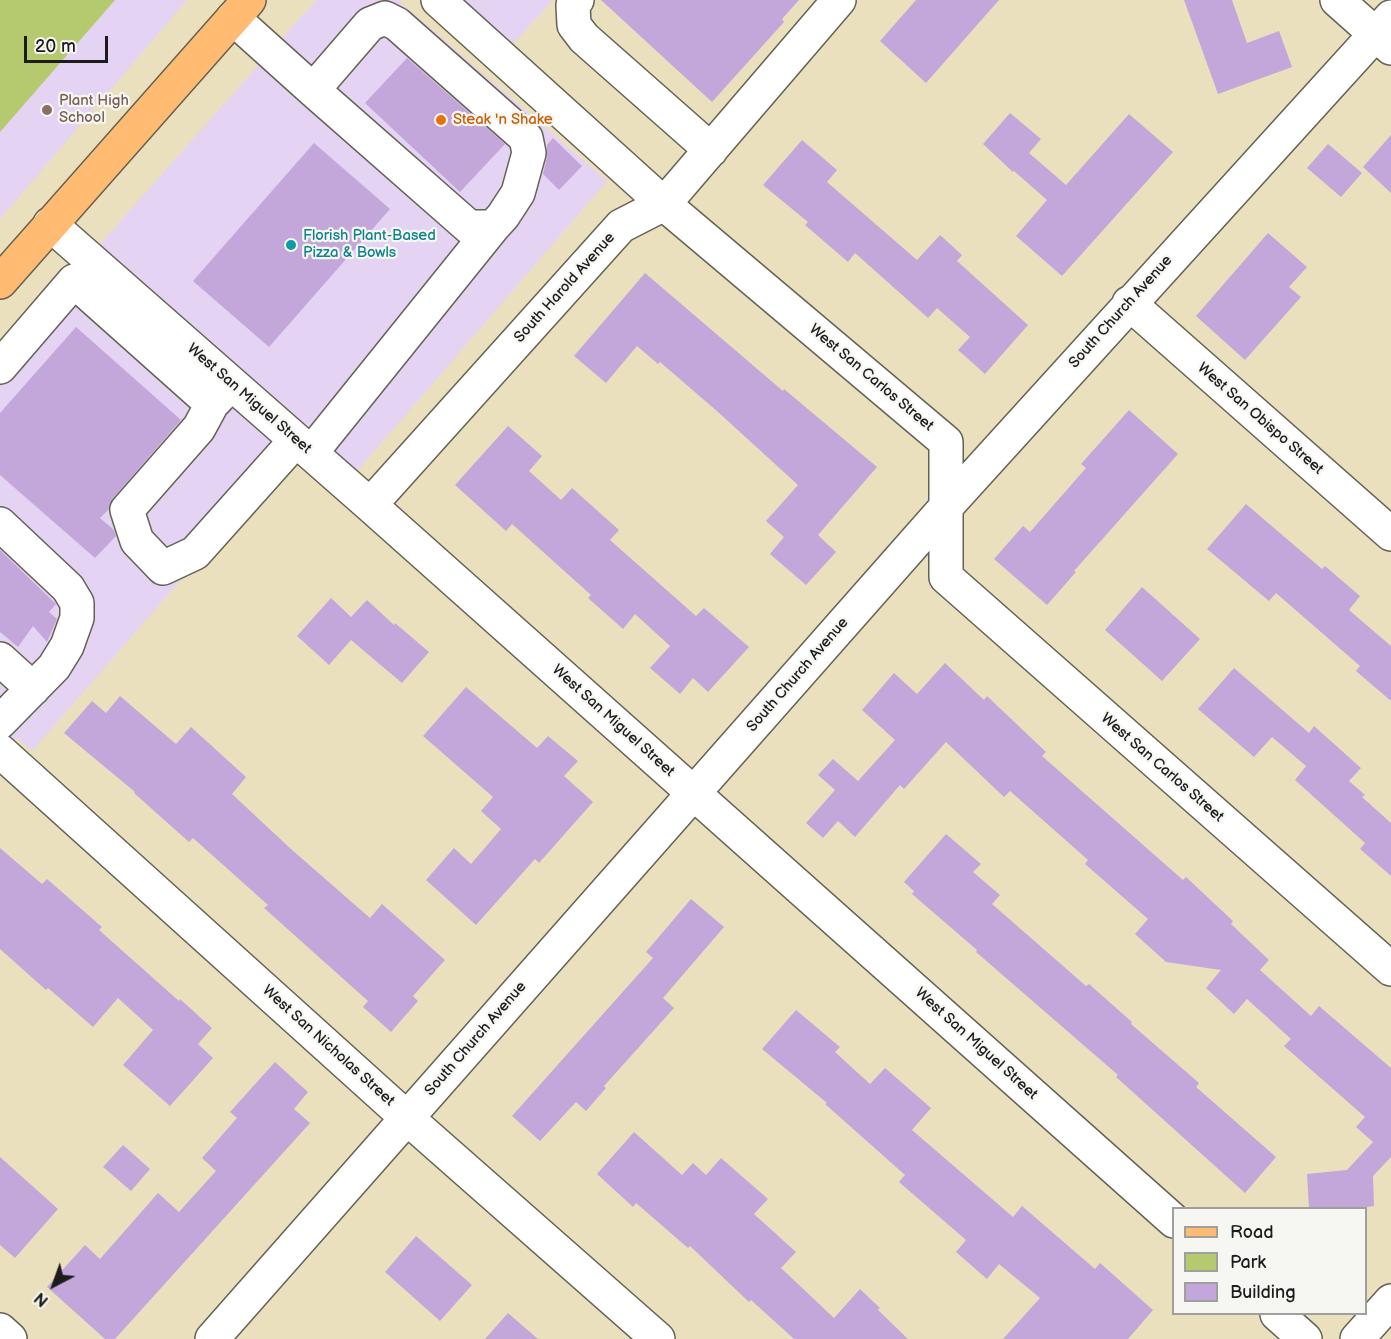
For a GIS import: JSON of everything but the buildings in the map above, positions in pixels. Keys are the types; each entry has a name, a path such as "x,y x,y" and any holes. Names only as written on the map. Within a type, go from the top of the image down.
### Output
{"main road":[{"path":"0,282 241,9"}],"street":[{"name":"West San Carlos Street","path":"438,0 664,204 946,442 946,577 1391,969"},
{"path":"577,0 573,5 574,25 584,38 711,150"},
{"name":"South Harold Avenue","path":"370,505 621,225 664,204 839,0"},
{"path":"1337,0 1386,33"},
{"path":"241,9 314,90 469,227 492,227"},
{"path":"0,367 74,281 222,394 199,428 127,510 137,542 163,568 195,553 303,446 503,216 518,193 529,153 526,138 397,24 385,18 370,24 314,90"},
{"name":"South Church Avenue","path":"212,1339 946,507 1130,303 1386,33"},
{"path":"526,138 555,106"},
{"name":"West San Miguel Street","path":"50,224 222,394 303,446 1172,1220"},
{"name":"West San Obispo Street","path":"1130,303 1391,534"},
{"path":"0,524 68,588 77,603 77,618 67,646 54,667 0,722"},
{"path":"0,659 33,689"},
{"name":"West San Nicholas Street","path":"0,751 407,1118 658,1339"},
{"path":"1357,1339 1391,1300"},
{"path":"1278,1315 1305,1339"},
{"path":"0,1330 10,1339"}],"shaded area":[{"name":"Plant High School","path":"0,0 187,0 0,219"},
{"path":"316,0 398,0 607,181 353,476 306,436 32,751 17,738 0,758 0,357"},
{"path":"462,0 553,0 512,45"}],"green space":[{"path":"0,0 115,0 0,132"}],"place":[{"name":"Plant High School","path":"47,110"},
{"name":"Steak 'n Shake","path":"441,120"},
{"name":"Florish Plant-Based Pizza & Bowls","path":"291,245"}]}
